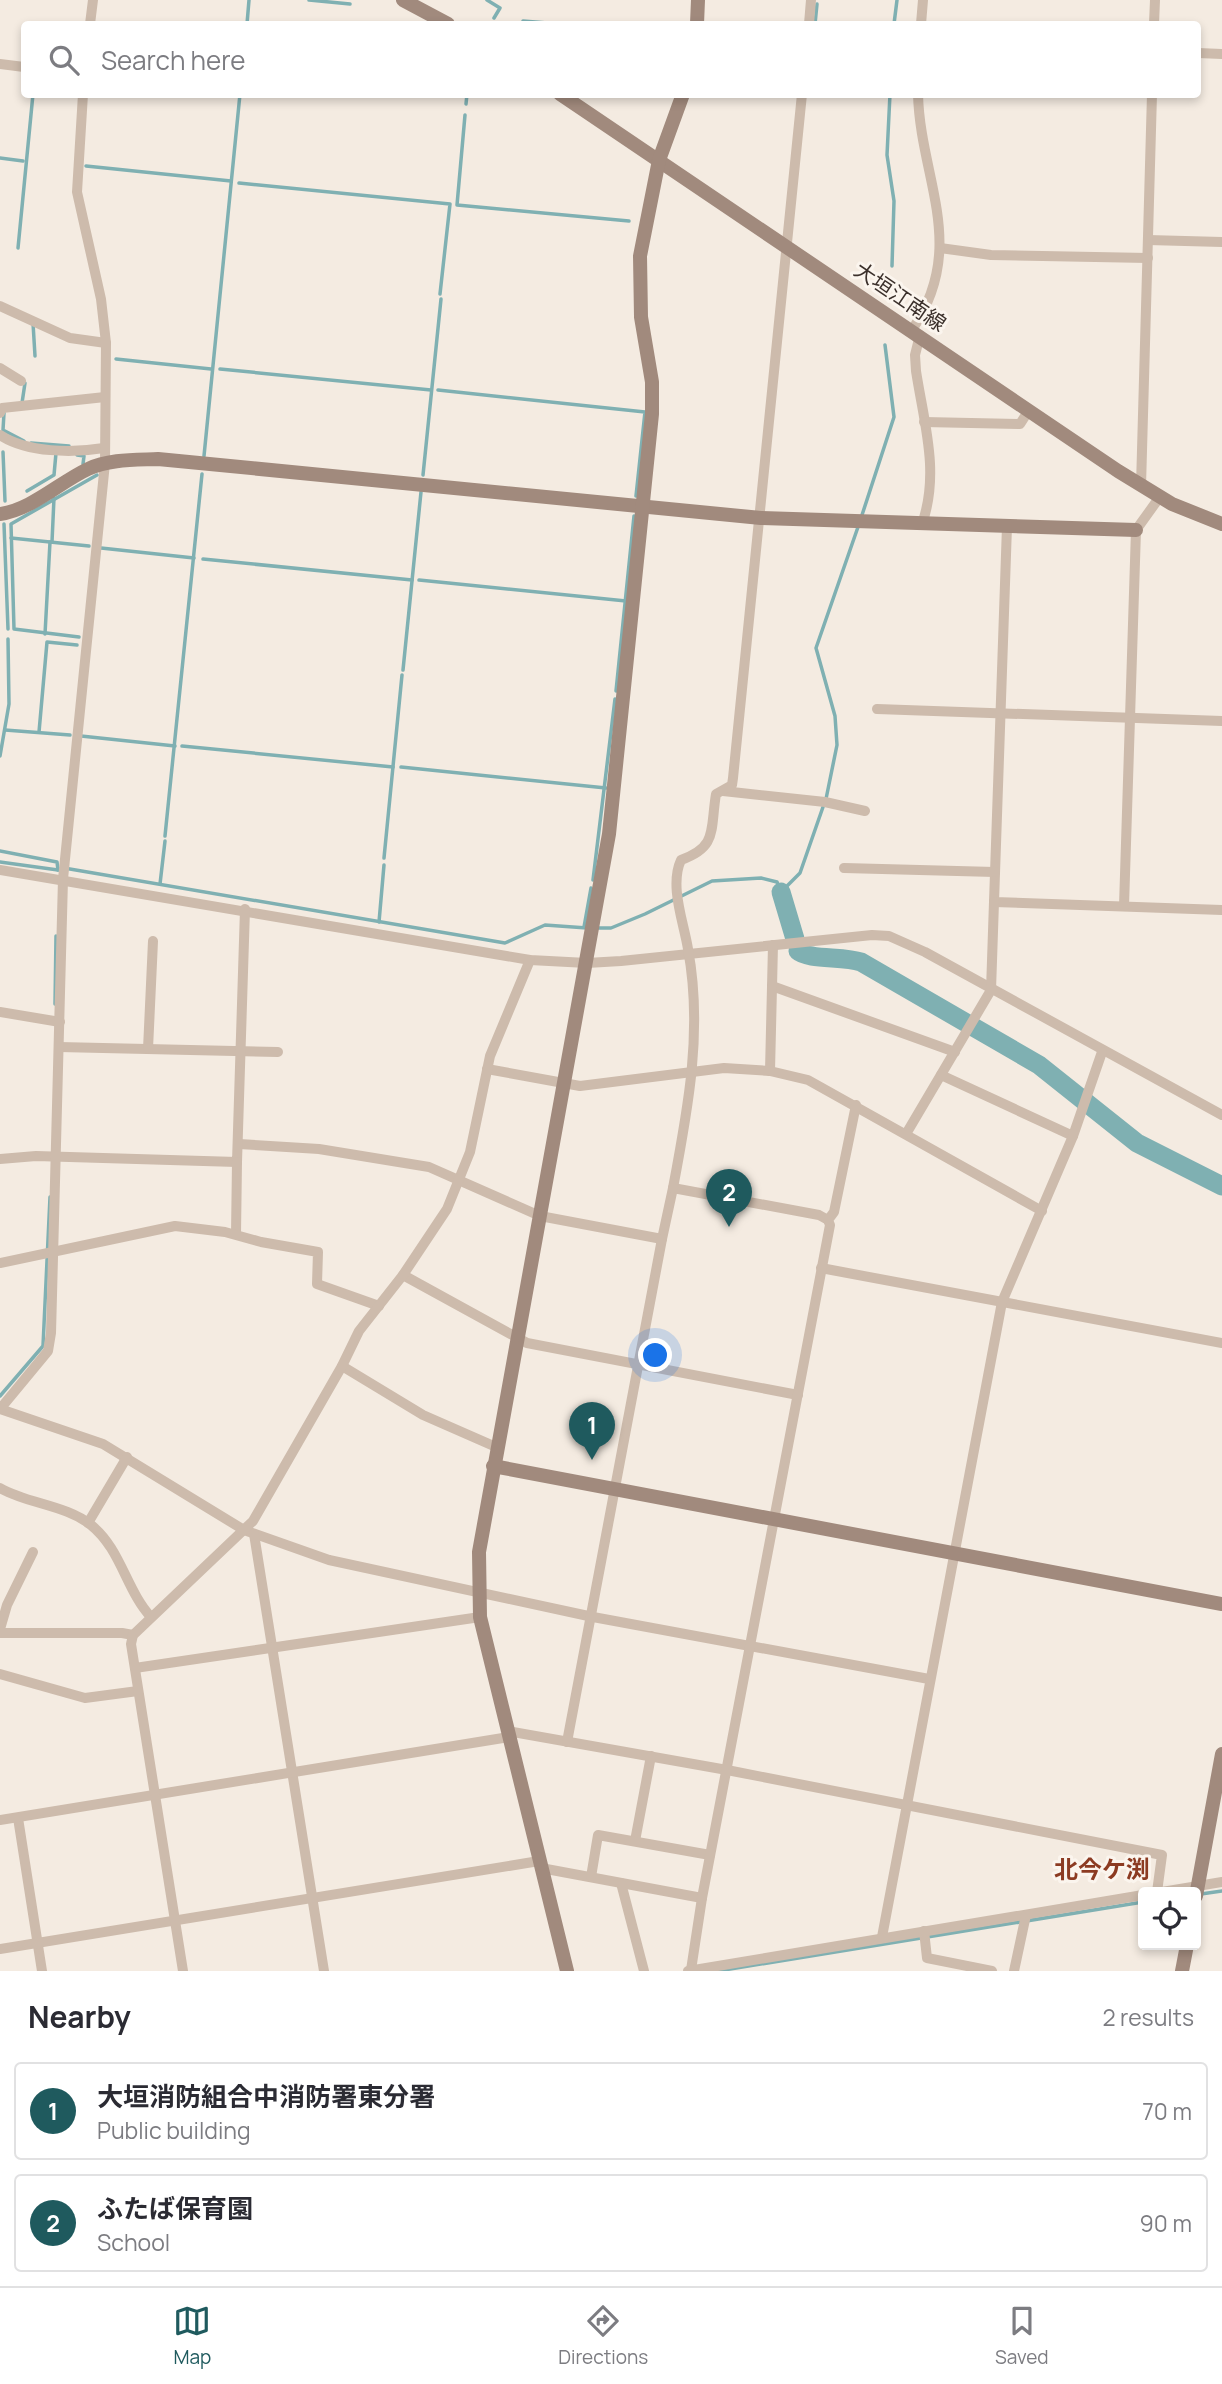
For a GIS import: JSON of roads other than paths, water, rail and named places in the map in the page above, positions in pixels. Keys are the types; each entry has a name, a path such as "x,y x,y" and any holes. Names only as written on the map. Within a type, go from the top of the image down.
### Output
{"street":[{"path":"90,21 93,0"},
{"path":"697,21 698,0"},
{"path":"809,21 811,0"},
{"path":"921,21 923,0"},
{"path":"1154,0 1154,21"},
{"path":"408,2 443,21"},
{"path":"1201,53 1222,54"},
{"path":"0,64 21,66"},
{"path":"83,98 77,192 101,299 106,343 104,463 63,879 54,1253 48,1350 0,1409 103,1444 249,1532 328,1560 593,1617 929,1679"},
{"name":"大垣江南線","path":"566,98 1159,498 1222,524"},
{"path":"567,1971 480,1617 478,1594 481,1538 609,834 653,414 653,382 640,317 639,275 648,205 659,160 682,98"},
{"path":"567,1742 593,1617 694,1071 689,953 678,900 678,868 681,860 702,851 708,845 716,794 732,785 803,98"},
{"path":"918,98 920,125 938,205 940,248 932,288 916,332 915,355 933,470 932,488 922,524"},
{"path":"1141,486 1152,98"},
{"path":"1149,240 1222,242"},
{"path":"940,248 991,255 1148,258"},
{"path":"0,306 70,338 106,343"},
{"path":"0,368 21,382"},
{"path":"0,414 2,408 105,397"},
{"path":"924,422 1020,424 1029,410"},
{"path":"0,435 11,442 37,447 84,451 104,448"},
{"path":"0,514 29,503 90,468 104,463 158,459 761,518 1136,530"},
{"path":"1124,906 1136,530 1159,498"},
{"path":"906,1134 991,990 1007,526"},
{"path":"877,709 1222,721"},
{"path":"722,791 825,802 865,811"},
{"path":"845,868 995,872"},
{"path":"0,870 245,909 530,960 587,963 889,936 925,952 1102,1052 1222,1115"},
{"path":"994,902 1222,910"},
{"path":"236,1234 245,909"},
{"path":"148,1049 153,942"},
{"path":"770,1071 773,945"},
{"path":"183,1971 131,1644 133,1635 249,1532 359,1331 403,1275 447,1209 471,1152 487,1069 530,960"},
{"path":"772,986 956,1052"},
{"path":"0,1012 60,1022"},
{"path":"59,1047 278,1052"},
{"path":"882,1937 1002,1302 1073,1136 1102,1052"},
{"path":"487,1069 580,1086 724,1068 770,1071 808,1080 1042,1211"},
{"path":"941,1075 1073,1136"},
{"path":"856,1105 834,1212 828,1220 775,1519 688,1971 1138,1896"},
{"path":"239,1144 344,1152 429,1167 540,1216 662,1239"},
{"path":"0,1159 57,1157 237,1162"},
{"path":"673,1188 818,1215 828,1220"},
{"path":"0,1263 175,1226 236,1234 261,1242 318,1252 317,1284 379,1306"},
{"path":"821,1268 1222,1343"},
{"path":"403,1275 527,1343 798,1395"},
{"path":"342,1366 411,1408 496,1447"},
{"path":"88,1523 127,1457"},
{"path":"493,1466 1222,1604"},
{"path":"0,1488 12,1495 77,1516 88,1523 114,1552 143,1608 151,1617"},
{"path":"249,1532 271,1648 324,1971"},
{"path":"33,1552 7,1605 0,1631 133,1635"},
{"path":"135,1668 480,1617"},
{"path":"0,1674 85,1698 138,1691"},
{"path":"0,1821 508,1734 727,1770 1163,1855 1158,1887"},
{"path":"1198,1887 1222,1754"},
{"path":"635,1841 651,1756"},
{"path":"18,1818 42,1971"},
{"path":"592,1877 598,1835 710,1855"},
{"path":"0,1949 312,1898 540,1865 702,1898"},
{"path":"1201,1890 1222,1882"},
{"path":"621,1883 644,1971"},
{"path":"1014,1971 1026,1914"},
{"path":"924,1931 927,1958 992,1971"},
{"path":"1182,1971 1185,1950"}],"waterway":[{"path":"247,21 249,0"},
{"path":"309,0 350,4"},
{"path":"487,0 500,8 494,18"},
{"path":"894,21 897,0"},
{"path":"815,21 817,4"},
{"path":"18,248 33,98"},
{"path":"204,456 240,98"},
{"path":"466,104 467,98"},
{"path":"890,98 887,155 894,201 892,266"},
{"path":"465,115 457,205 629,221"},
{"path":"0,158 23,161"},
{"path":"86,166 231,181"},
{"path":"239,183 450,204 440,294"},
{"path":"423,475 441,299"},
{"path":"33,323 35,356"},
{"path":"862,515 894,417 885,345"},
{"path":"116,359 211,369"},
{"path":"220,369 431,390"},
{"path":"22,403 25,383"},
{"path":"438,390 645,412 636,496"},
{"path":"4,413 3,430 24,441"},
{"path":"31,443 69,446"},
{"path":"3,452 5,501"},
{"path":"27,491 54,475 56,453"},
{"path":"77,455 84,456 83,464"},
{"path":"165,836 202,474"},
{"path":"79,637 14,629 11,524 97,475"},
{"path":"403,670 421,492"},
{"path":"52,542 54,498"},
{"path":"616,691 634,516"},
{"path":"4,524 8,629"},
{"path":"826,799 837,745 835,716 816,648 858,527"},
{"path":"11,538 89,546"},
{"path":"45,634 50,542"},
{"path":"101,548 194,558"},
{"path":"203,559 412,580"},
{"path":"419,580 626,601"},
{"path":"0,756 9,704 8,639"},
{"path":"39,732 47,642 77,645"},
{"path":"384,858 402,675"},
{"path":"593,880 615,699"},
{"path":"5,730 70,735"},
{"path":"81,736 175,746"},
{"path":"182,746 393,767"},
{"path":"401,767 606,788"},
{"path":"595,928 611,928 712,881 761,878 777,882 781,892 800,873 823,807"},
{"path":"160,884 165,841"},
{"path":"0,851 57,862 58,870"},
{"path":"0,862 58,870 64,868 505,943 545,925 587,928"},
{"path":"379,922 384,865"},
{"path":"584,927 591,888"},
{"path":"781,892 795,939"},
{"path":"55,1004 56,936"},
{"path":"798,951 810,956 861,962 1039,1065 1137,1143 1222,1186"},
{"path":"0,1396 43,1346 50,1197"},
{"path":"1201,1894 1222,1891"},
{"path":"718,1971 1138,1903"}],"place":[{"name":"ふたば保育園","path":"729,1227"},
{"name":"大垣消防組合中消防署東分署","path":"592,1460"}],"district":[{"name":"北今ケ渕","path":"1102,1870"}]}
